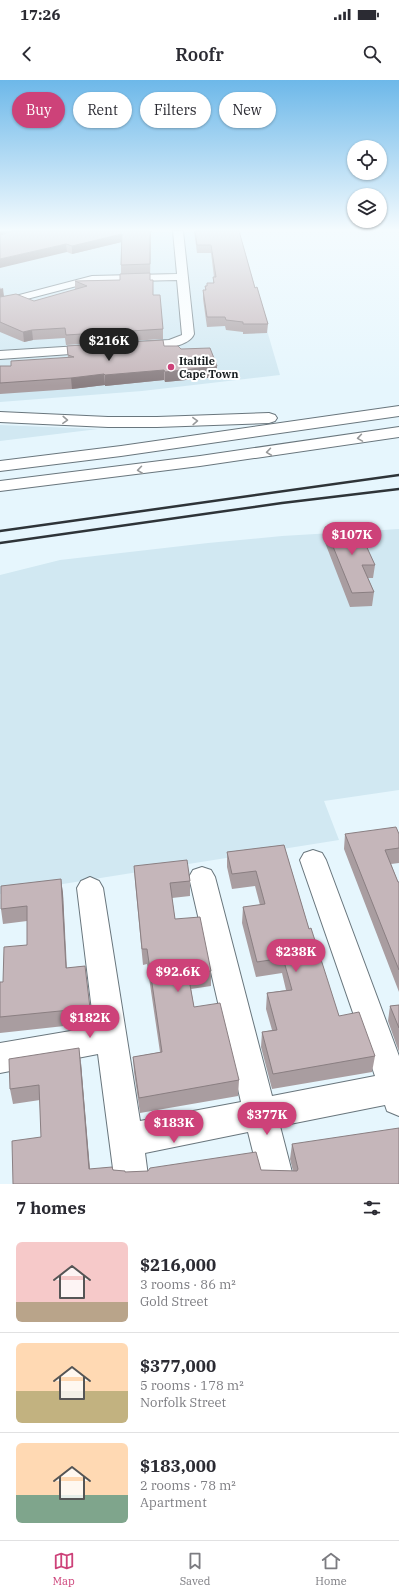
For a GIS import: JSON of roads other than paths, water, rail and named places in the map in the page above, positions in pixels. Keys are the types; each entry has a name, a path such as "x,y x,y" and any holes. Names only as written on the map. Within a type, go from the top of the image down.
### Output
{"highway":[{"path":"0,418 108,422 199,421 269,418 399,404"},
{"path":"0,466 120,452 399,411"},
{"path":"0,458 262,425 358,418"},
{"path":"0,486 127,472 399,432"}],"street":[{"path":"0,303 79,283"},
{"path":"122,347 169,344 187,337 188,334 183,283"},
{"path":"0,355 106,348"},
{"path":"126,1140 261,1114 398,1092 313,860"},
{"path":"202,877 278,1184"},
{"path":"90,888 132,1184"},
{"path":"0,1058 111,1038"}],"railway":[{"path":"0,531 399,475"},
{"path":"0,543 282,503 399,489"}],"place":[{"name":"Italtile Cape Town","path":"171,367"}]}
